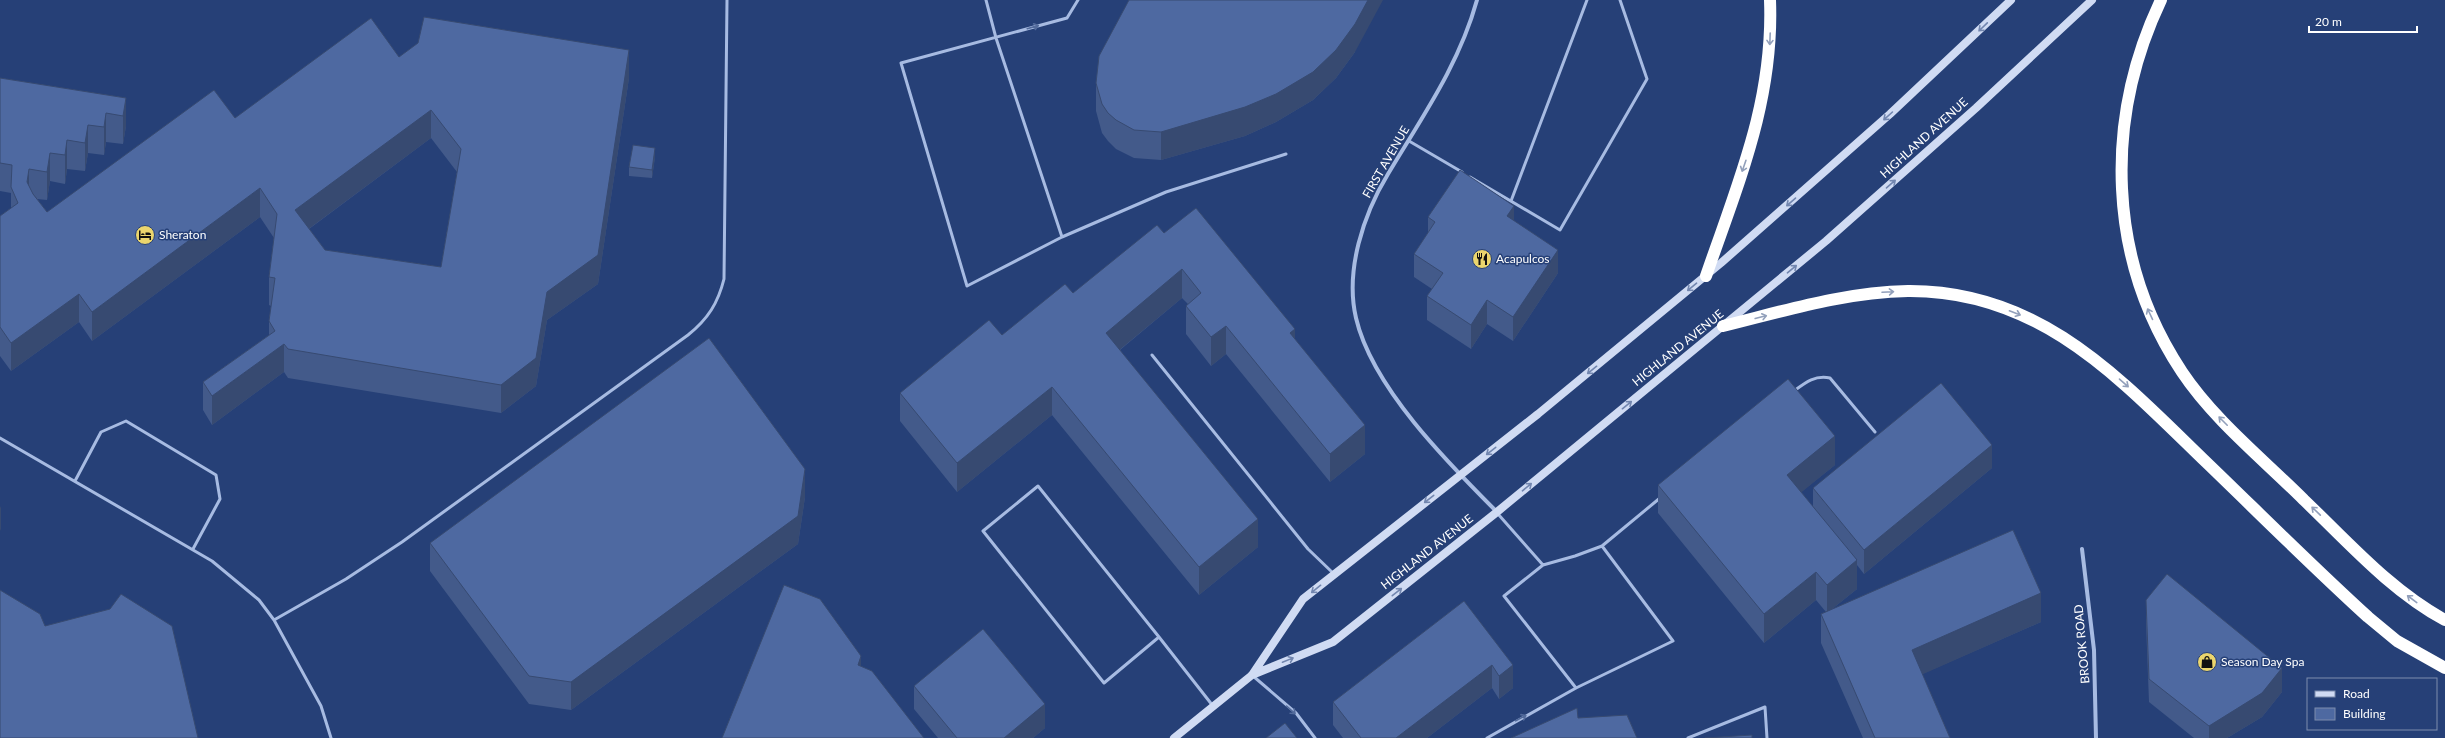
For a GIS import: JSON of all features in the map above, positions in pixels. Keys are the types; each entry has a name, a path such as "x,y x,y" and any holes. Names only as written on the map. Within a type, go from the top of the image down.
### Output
{"highway":[{"path":"1706,276 1749,151 1760,112 1768,69 1770,0"},
{"path":"2161,0 2140,50 2133,74 2122,156 2122,188 2125,227 2137,280 2146,306 2182,372 2218,415 2371,564 2403,592 2445,620"},
{"path":"1723,326 1860,294 1909,291 1956,296 2005,309 2030,318 2071,341 2125,384 2368,617 2397,641 2445,668"}],"main road":[{"name":"HIGHLAND AVENUE","path":"1252,675 1303,599 1538,414 1706,276 1890,114 2011,0"},
{"name":"HIGHLAND AVENUE","path":"1174,738 1252,675 1333,642 1497,512 1826,241 1921,158 2092,0"}],"street":[{"name":"FIRST AVENUE","path":"1477,0 1468,32 1455,61 1441,88 1387,175 1364,227 1354,274 1355,311 1363,341 1380,374 1402,405 1460,475 1497,512"},
{"name":"BROOK ROAD","path":"2082,549 2094,650 2096,738"}],"lane":[{"path":"274,620 346,578 402,542 688,335 709,315 718,299 724,279 726,0"},
{"path":"986,0 996,38 1062,237"},
{"path":"1078,0 1067,18 901,63 967,286 1062,237 1166,192 1286,154"},
{"path":"1511,201 1587,0"},
{"path":"1409,141 1560,230 1647,79 1620,0"},
{"path":"1152,355 1308,550 1335,574"},
{"path":"1787,396 1808,380 1820,376 1830,378 1875,432"},
{"path":"75,481 101,432 126,421 216,475 220,499 193,550"},
{"path":"0,438 212,561 245,586 259,600 274,620 318,699 331,738"},
{"path":"1159,637 1104,683 983,531 1038,486 1159,637 1213,706"},
{"path":"1576,688 1504,596 1543,565 1602,546 1664,496"},
{"path":"1497,512 1543,565"},
{"path":"1487,738 1576,688 1673,641 1602,546"},
{"path":"1252,675 1296,713 1316,738"},
{"path":"1688,738 1764,707 1767,738"}],"building":[{"path":"1129,0 1368,0 1355,24 1336,50 1313,72 1276,94 1245,107 1161,132 1134,130 1116,120 1108,113 1102,104 1096,83 1099,56"},
{"name":"Sheraton","path":"424,17 629,50 598,255 547,292 536,358 501,385 288,349 284,344 212,396 203,382 275,331 269,321 275,278 269,277 277,214 260,188 92,312 79,294 11,343 0,327 0,216 18,203 11,187 12,165 0,163 0,78 126,98 123,116 106,113 104,127 88,125 85,143 67,140 65,155 50,153 47,172 29,169 27,182 33,194 47,212 214,90 235,118 371,18 399,57 418,43","holes":["431,110 461,149 441,267 325,250 295,210"]},
{"path":"633,145 655,148 652,170 629,167"},
{"name":"Acapulcos","path":"1460,170 1514,206 1507,216 1558,250 1513,317 1487,300 1471,325 1427,296 1443,273 1414,254 1435,222 1428,217"},
{"path":"1196,208 1295,329 1290,333 1365,425 1330,454 1226,326 1211,337 1186,306 1201,293 1182,269 1106,333 1258,519 1199,567 1052,387 957,463 900,393 989,320 1002,335 1065,284 1073,293 1157,225 1164,233"},
{"path":"709,338 805,469 798,516 571,682 529,676 430,543"},
{"path":"1788,379 1835,436 1787,475 1857,560 1827,585 1816,572 1764,614 1658,485"},
{"path":"1941,383 1992,445 1864,550 1813,488"},
{"path":"2013,530 2041,593 1912,650 1950,738 1875,738 1821,614"},
{"path":"2167,574 2282,668 2262,693 2209,726 2149,679 2146,600"},
{"path":"784,585 820,599 861,656 858,665 872,671 924,738 722,738"},
{"path":"0,590 40,614 45,626 110,609 121,594 172,626 198,738 0,738"},
{"path":"1464,601 1513,665 1499,676 1492,665 1396,738 1361,738 1333,702"},
{"path":"983,629 1045,704 1004,738 957,738 914,686"},
{"path":"1577,708 1578,718 1627,715 1637,738 1511,738"},
{"path":"1285,723 1297,738 1266,738"},
{"path":"1752,735 1752,738 1705,738"}],"place":[{"name":"Sheraton","path":"145,235"},
{"name":"Acapulcos","path":"1482,259"},
{"name":"Season Day Spa","path":"2207,662"}]}
